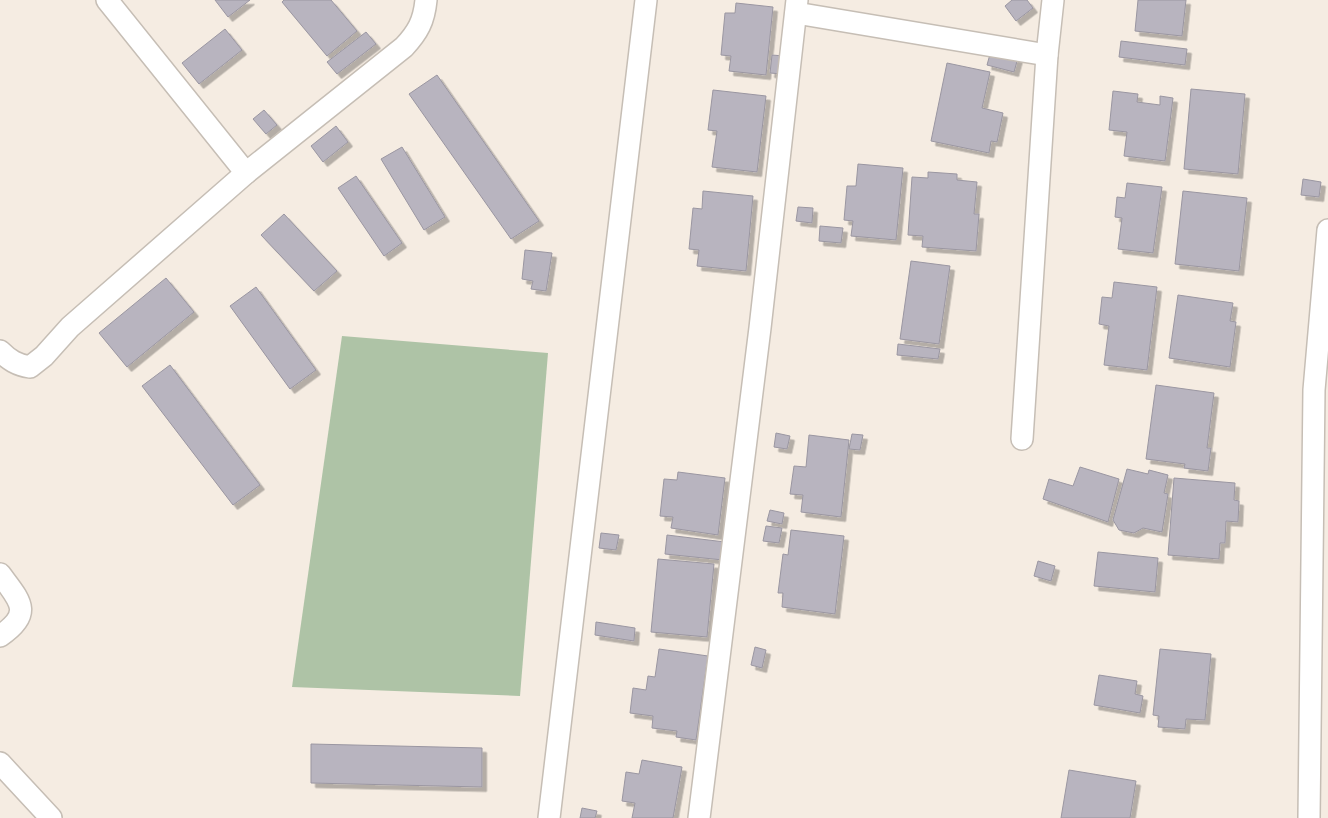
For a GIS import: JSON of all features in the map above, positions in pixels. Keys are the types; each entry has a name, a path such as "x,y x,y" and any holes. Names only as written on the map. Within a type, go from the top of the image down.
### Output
{"street":[{"path":"107,0 246,173"},
{"path":"0,351 10,360 21,366 30,367 44,356 70,326 246,173 404,47 419,30 424,18 426,0"},
{"path":"549,818 646,0"},
{"path":"1022,439 1047,55 1054,0"},
{"path":"699,818 760,328 796,6 1047,55"},
{"path":"1309,818 1314,390 1328,230"},
{"path":"0,574 17,596 22,611 19,621 0,636"},
{"path":"0,763 51,818"}],"green space":[{"path":"342,336 548,353 520,696 292,687"}],"building":[{"path":"215,0 250,0 228,17"},
{"path":"284,0 331,0 357,31 327,56 282,2"},
{"path":"1012,0 1027,0 1033,8 1016,21 1005,6"},
{"path":"1138,0 1186,0 1182,36 1135,31"},
{"path":"736,3 773,7 766,75 729,71 731,56 721,55 725,13 735,13"},
{"path":"225,29 242,50 199,84 182,63"},
{"path":"366,32 376,44 337,74 327,62"},
{"path":"1121,41 1187,49 1185,65 1119,57"},
{"path":"992,47 1019,54 1014,72 987,65"},
{"path":"772,55 784,56 782,74 770,73"},
{"path":"947,63 990,72 982,108 1003,113 997,142 991,141 989,153 931,141"},
{"path":"437,75 539,221 511,239 409,94"},
{"path":"1191,89 1245,94 1238,174 1184,169"},
{"path":"713,90 766,96 757,172 712,167 717,131 708,130"},
{"path":"1113,91 1138,94 1137,102 1160,105 1160,96 1173,98 1165,161 1124,156 1127,132 1109,130"},
{"path":"264,110 277,125 266,134 253,119"},
{"path":"336,126 348,142 323,162 311,146"},
{"path":"402,147 445,217 424,230 381,159"},
{"path":"858,164 903,168 896,240 851,236 853,221 844,220 847,186 856,186"},
{"path":"928,172 957,174 957,180 977,182 974,214 979,214 976,251 922,247 923,236 908,235 912,177 928,178"},
{"path":"356,176 402,243 384,256 338,188"},
{"path":"1303,179 1321,182 1319,197 1301,195"},
{"path":"1127,183 1162,187 1153,253 1118,249 1122,218 1115,217 1117,197 1125,198"},
{"path":"703,191 753,196 746,271 697,266 699,250 689,249 693,208 702,209"},
{"path":"1183,191 1247,198 1239,271 1175,264"},
{"path":"798,207 813,208 812,223 796,221"},
{"path":"284,214 337,271 314,291 261,235"},
{"path":"820,226 843,228 841,243 819,241"},
{"path":"525,250 552,253 546,291 531,289 533,281 522,279"},
{"path":"911,261 950,266 939,344 900,339"},
{"path":"166,278 194,312 127,367 99,333"},
{"path":"1114,282 1157,287 1147,370 1104,365 1109,326 1099,324 1102,297 1112,298"},
{"path":"256,287 316,370 290,389 230,306"},
{"path":"1178,295 1233,303 1230,321 1236,322 1230,367 1169,358"},
{"path":"898,344 940,349 938,359 897,355"},
{"path":"170,365 260,485 233,505 142,386"},
{"path":"1156,385 1214,393 1207,448 1211,448 1208,471 1184,468 1185,464 1146,459"},
{"path":"776,433 790,436 787,449 774,447"},
{"path":"852,434 863,435 860,450 849,449"},
{"path":"809,435 849,440 841,517 801,512 803,495 790,494 794,466 806,467"},
{"path":"1080,467 1119,479 1108,522 1043,499 1049,479 1073,486"},
{"path":"1127,469 1148,474 1149,470 1168,475 1164,493 1168,494 1162,532 1143,528 1134,533 1119,530 1113,520"},
{"path":"678,472 725,478 718,535 671,528 673,517 660,516 664,479 677,480"},
{"path":"1174,478 1235,483 1234,500 1239,501 1238,522 1226,521 1225,543 1220,543 1219,559 1168,555"},
{"path":"770,510 784,513 782,524 767,521"},
{"path":"766,526 782,528 779,543 763,541"},
{"path":"791,530 844,536 835,614 782,607 783,593 778,593 783,554 788,555"},
{"path":"601,533 619,535 616,550 599,548"},
{"path":"667,535 725,542 723,560 665,554"},
{"path":"1098,552 1158,558 1155,592 1094,586"},
{"path":"658,559 714,564 707,637 651,632"},
{"path":"1038,561 1055,566 1051,581 1034,576"},
{"path":"596,622 635,628 634,641 595,635"},
{"path":"755,647 766,650 762,668 751,665"},
{"path":"659,649 708,656 696,740 676,737 677,731 652,728 653,716 630,713 633,688 646,690 648,676 655,677"},
{"path":"1160,649 1211,654 1205,720 1186,719 1185,729 1158,727 1159,716 1153,715"},
{"path":"1099,675 1137,681 1135,694 1143,696 1140,713 1094,705"},
{"path":"311,744 482,748 482,787 311,783"},
{"path":"642,760 682,767 673,818 632,818 635,803 622,801 626,772 639,774"},
{"path":"1069,770 1136,781 1130,818 1061,818"},
{"path":"582,808 597,811 595,818 580,818"}]}
